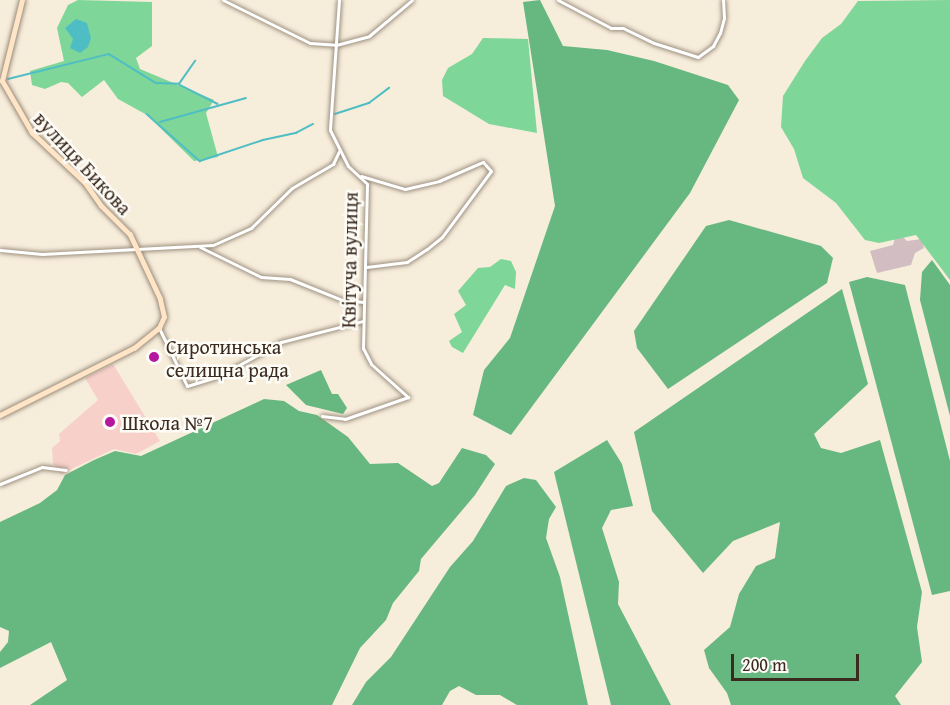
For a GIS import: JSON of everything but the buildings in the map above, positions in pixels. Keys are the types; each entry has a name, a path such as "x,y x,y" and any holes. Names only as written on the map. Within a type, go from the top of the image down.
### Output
{"street":[{"name":"вулиця Бикова","path":"22,0 1,82 32,133 87,185 137,248 160,299 164,317 159,328 187,386 195,385 281,342 363,321"},
{"path":"223,0 310,43 336,45 369,36 412,0"},
{"name":"Квітуча вулиця","path":"322,416 345,418 408,397 368,360 363,348 367,184 348,166 330,130 339,0"},
{"path":"558,0 611,28 623,28 654,44 698,57 713,46 720,33 724,18 723,0"},
{"path":"0,250 42,254 200,247 235,238 251,228 292,188 333,164 339,151"},
{"path":"359,175 405,189 439,181 483,162 491,171 442,237 427,249 407,261 366,267"},
{"path":"200,247 261,277 290,279 342,300 364,302"},
{"path":"0,415 134,348 159,328"},
{"path":"0,484 42,467 66,470"}],"shaded area":[{"path":"902,236 907,241 922,239 924,248 915,253 911,265 877,273 870,251 893,245 895,238"},
{"name":"Школа №7","path":"113,364 160,441 136,454 114,449 61,474 53,463 52,448 60,441 59,434 98,400 85,378"}],"green space":[{"path":"78,0 152,2 152,46 136,58 140,69 214,100 206,113 218,157 194,161 147,115 118,99 104,80 82,97 68,83 61,82 45,89 32,85 30,71 64,61 57,28 68,5"},
{"path":"540,0 563,46 607,50 654,61 728,85 739,100 690,193 511,435 473,415 484,370 510,338 555,206 523,2"},
{"path":"950,0 950,280 916,235 879,243 865,240 836,203 803,178 794,149 781,127 783,96 822,38 841,24 858,1"},
{"path":"483,38 528,39 537,133 489,124 443,96 442,80 448,68 472,54"},
{"path":"729,220 821,246 833,258 827,283 668,389 637,348 634,331 706,226"},
{"path":"501,259 511,261 516,272 515,289 505,285 463,353 452,347 449,341 462,332 454,314 466,305 458,291 478,268 490,267"},
{"path":"932,260 950,285 950,416 920,300 922,272"},
{"path":"867,277 905,285 950,461 950,591 932,595 849,282"},
{"path":"842,289 868,384 814,434 821,448 841,453 880,440 922,592 917,627 922,662 895,696 901,705 731,705 727,693 709,668 704,650 730,627 739,594 756,566 775,558 780,522 733,541 703,573 652,511 634,432"},
{"path":"321,370 332,394 338,394 347,408 343,414 306,405 286,385"},
{"path":"264,399 284,401 299,411 317,415 348,437 370,464 398,463 432,486 439,483 462,448 486,455 495,464 475,495 421,559 419,571 393,603 386,620 360,648 332,705 30,705 67,680 51,642 0,668 0,652 8,642 9,631 0,627 0,522 40,503 57,490 65,475 94,460 115,451 141,456"},
{"path":"607,440 622,464 633,506 611,510 602,528 619,582 618,604 671,705 611,705 554,472"},
{"path":"524,478 536,480 556,507 549,519 546,538 560,577 588,705 517,705 500,695 476,695 459,686 450,691 442,705 352,705 366,682 391,657 450,567 473,541 506,486"}],"water":[{"path":"76,19 87,23 91,38 88,47 80,53 70,48 73,39 65,28"}],"waterway":[{"path":"8,79 109,54 156,83 179,84 195,61"},
{"path":"180,85 218,104"},
{"path":"335,114 369,103 389,88"},
{"path":"160,122 246,98"},
{"path":"147,114 200,161 263,140 296,133 313,124"}],"place":[{"name":"Сиротинська селищна рада","path":"154,357"},
{"name":"Школа №7","path":"110,422"}]}
